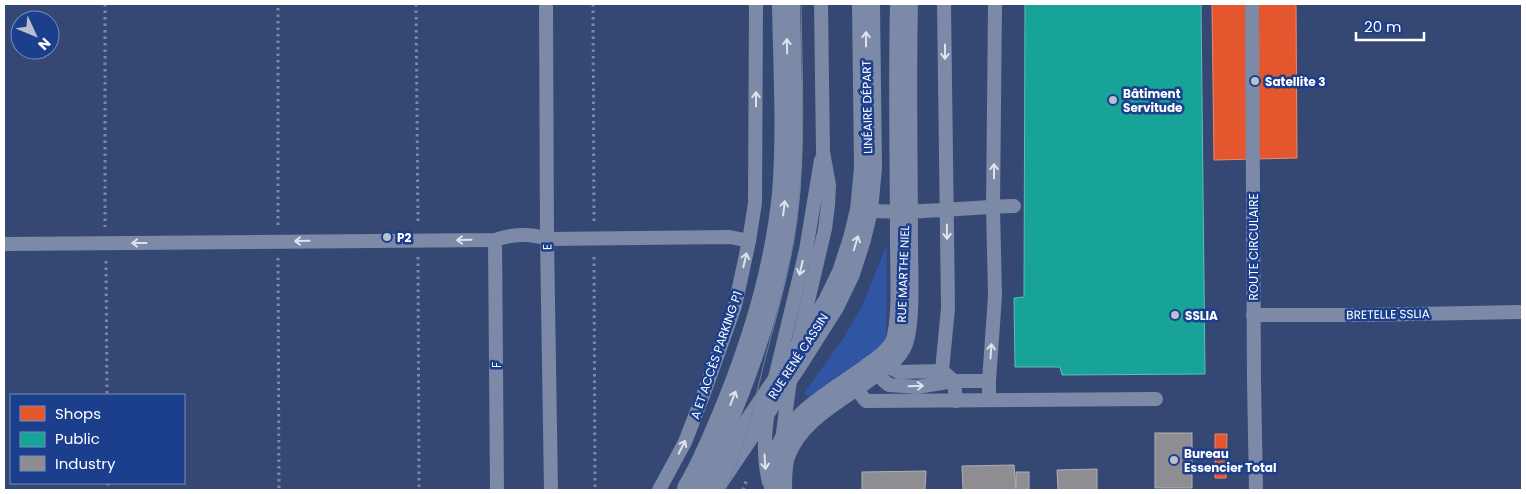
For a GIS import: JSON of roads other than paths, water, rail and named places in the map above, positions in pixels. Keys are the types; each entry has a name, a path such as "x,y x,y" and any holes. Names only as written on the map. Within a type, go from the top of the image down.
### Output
{"street":[{"path":"690,490 718,434 745,366 762,313 776,255 783,218 788,164 786,4"},
{"name":"LINÉAIRE DÉPART","path":"864,210 868,168 866,4"},
{"name":"RUE MARTHE NIEL","path":"778,490 780,457 789,438 798,426 818,408 880,364 899,343 903,320 902,62 904,4"},
{"name":"RUE RENÉ CASSIN","path":"708,490 793,364 842,285 858,240 864,210"}],"lane":[{"name":"E","path":"546,4 551,490"},
{"name":"A ET ACCÈS PARKING P1","path":"659,490 685,442 704,393 735,306 749,241 755,203 756,4"},
{"path":"771,490 766,469 764,444 770,398 806,250 822,152 821,4"},
{"path":"942,371 948,308 944,4"},
{"path":"989,400 995,296 993,206 995,4"},
{"name":"ROUTE CIRCULAIRE","path":"1252,4 1253,315 1256,490"},
{"path":"780,457 793,364 821,246 828,205 828,185 822,152"},
{"path":"864,210 946,210 1014,206"},
{"path":"4,244 495,240 507,236 539,236 547,239 730,237 749,241"},
{"name":"F","path":"495,240 497,490"},
{"name":"BRETELLE SSLIA","path":"1253,315 1522,312"},
{"path":"880,364 883,380 889,385 917,387 954,381 989,381"},
{"path":"880,364 899,372 942,371 954,381 956,400"},
{"path":"852,385 866,402 1156,399"}],"tram line":[{"path":"725,490 738,461 747,430 791,257 797,220 802,166 801,4"}],"place":[{"name":"Satellite 3","path":"1255,81"},
{"name":"Bâtiment Servitude","path":"1113,100"},
{"name":"P2","path":"387,237"},
{"name":"SSLIA","path":"1175,315"},
{"name":"Bureau Essencier Total","path":"1174,460"}]}
